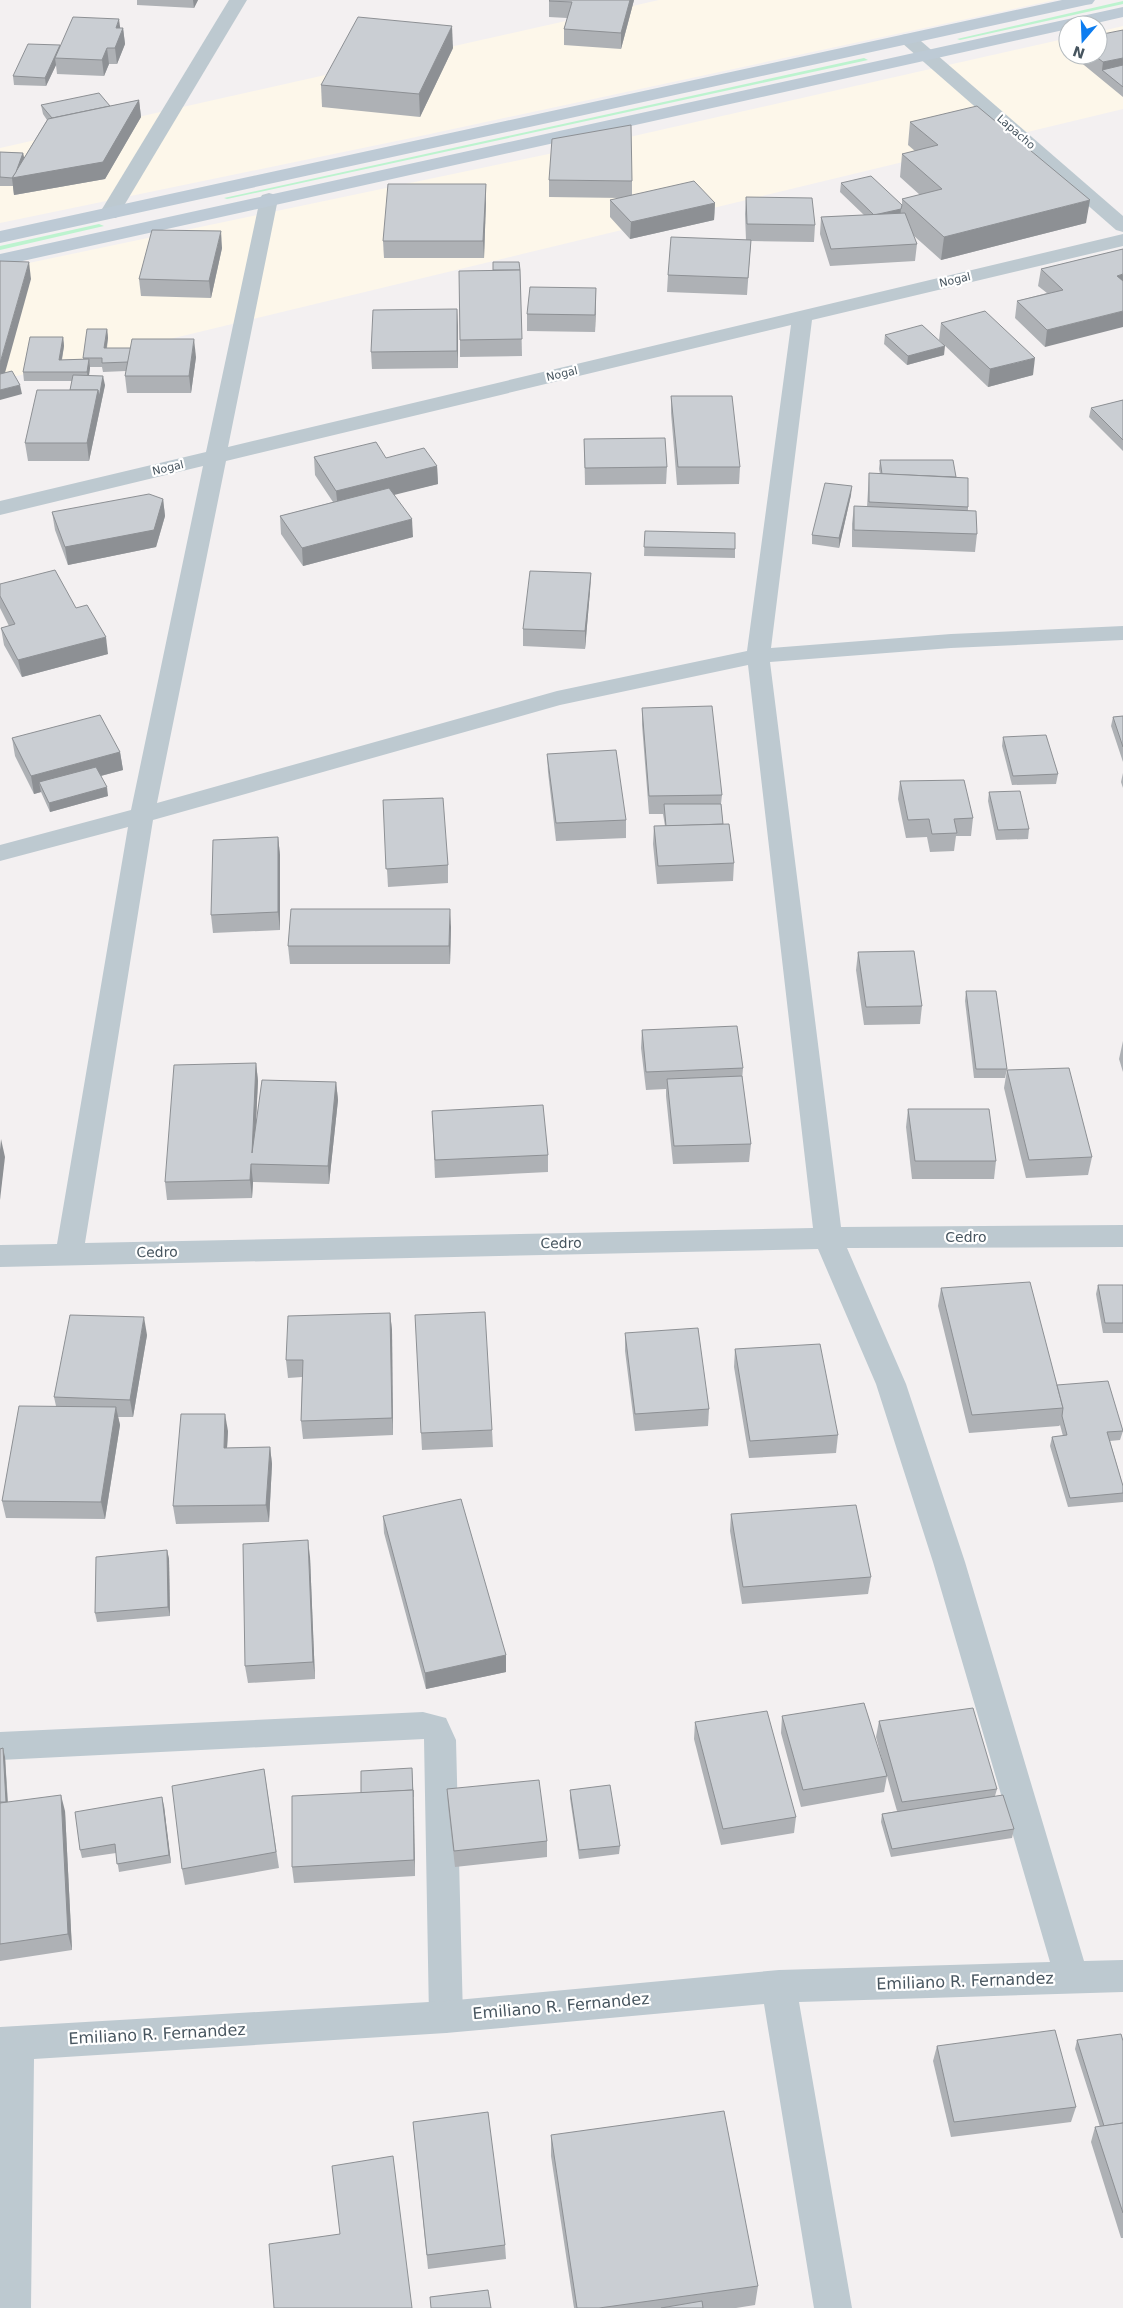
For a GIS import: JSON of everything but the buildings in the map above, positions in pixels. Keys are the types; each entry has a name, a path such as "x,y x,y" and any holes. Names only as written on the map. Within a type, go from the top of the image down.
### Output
{"main road":[{"path":"0,237 1086,0"},
{"path":"0,260 269,199 1123,12"},
{"path":"161,202 173,221"}],"street":[{"path":"109,214 238,0"},
{"name":"Lapacho","path":"908,39 1123,226"},
{"path":"69,1254 142,815 269,199"},
{"name":"Nogal","path":"0,508 1123,240"},
{"path":"802,316 758,656 828,1238 897,1402 949,1562 1072,1978"},
{"path":"0,853 557,698 758,656 951,641 1123,633"},
{"name":"Cedro","path":"0,1256 828,1238 1123,1236"},
{"name":"Emiliano R. Fernandez","path":"8,2043 446,2017 779,1986 1123,1976"},
{"path":"779,1986 833,2308"},
{"path":"8,2043 12,2308"}],"lane":[{"path":"0,1746 423,1725 435,1728 440,1740 446,2017"}],"shaded area":[{"path":"659,0 1055,0 416,137 0,223 0,148"},
{"path":"1123,26 1123,109 0,380 0,269 625,138 1058,40 1058,65 1108,65 1108,30"}],"green space":[{"path":"1123,1 1123,4 1073,15 1062,15"},
{"path":"1058,16 1058,18 960,40 957,39"},
{"path":"864,58 868,60 227,199 224,198"},
{"path":"99,224 104,226 0,250 0,246"}]}
